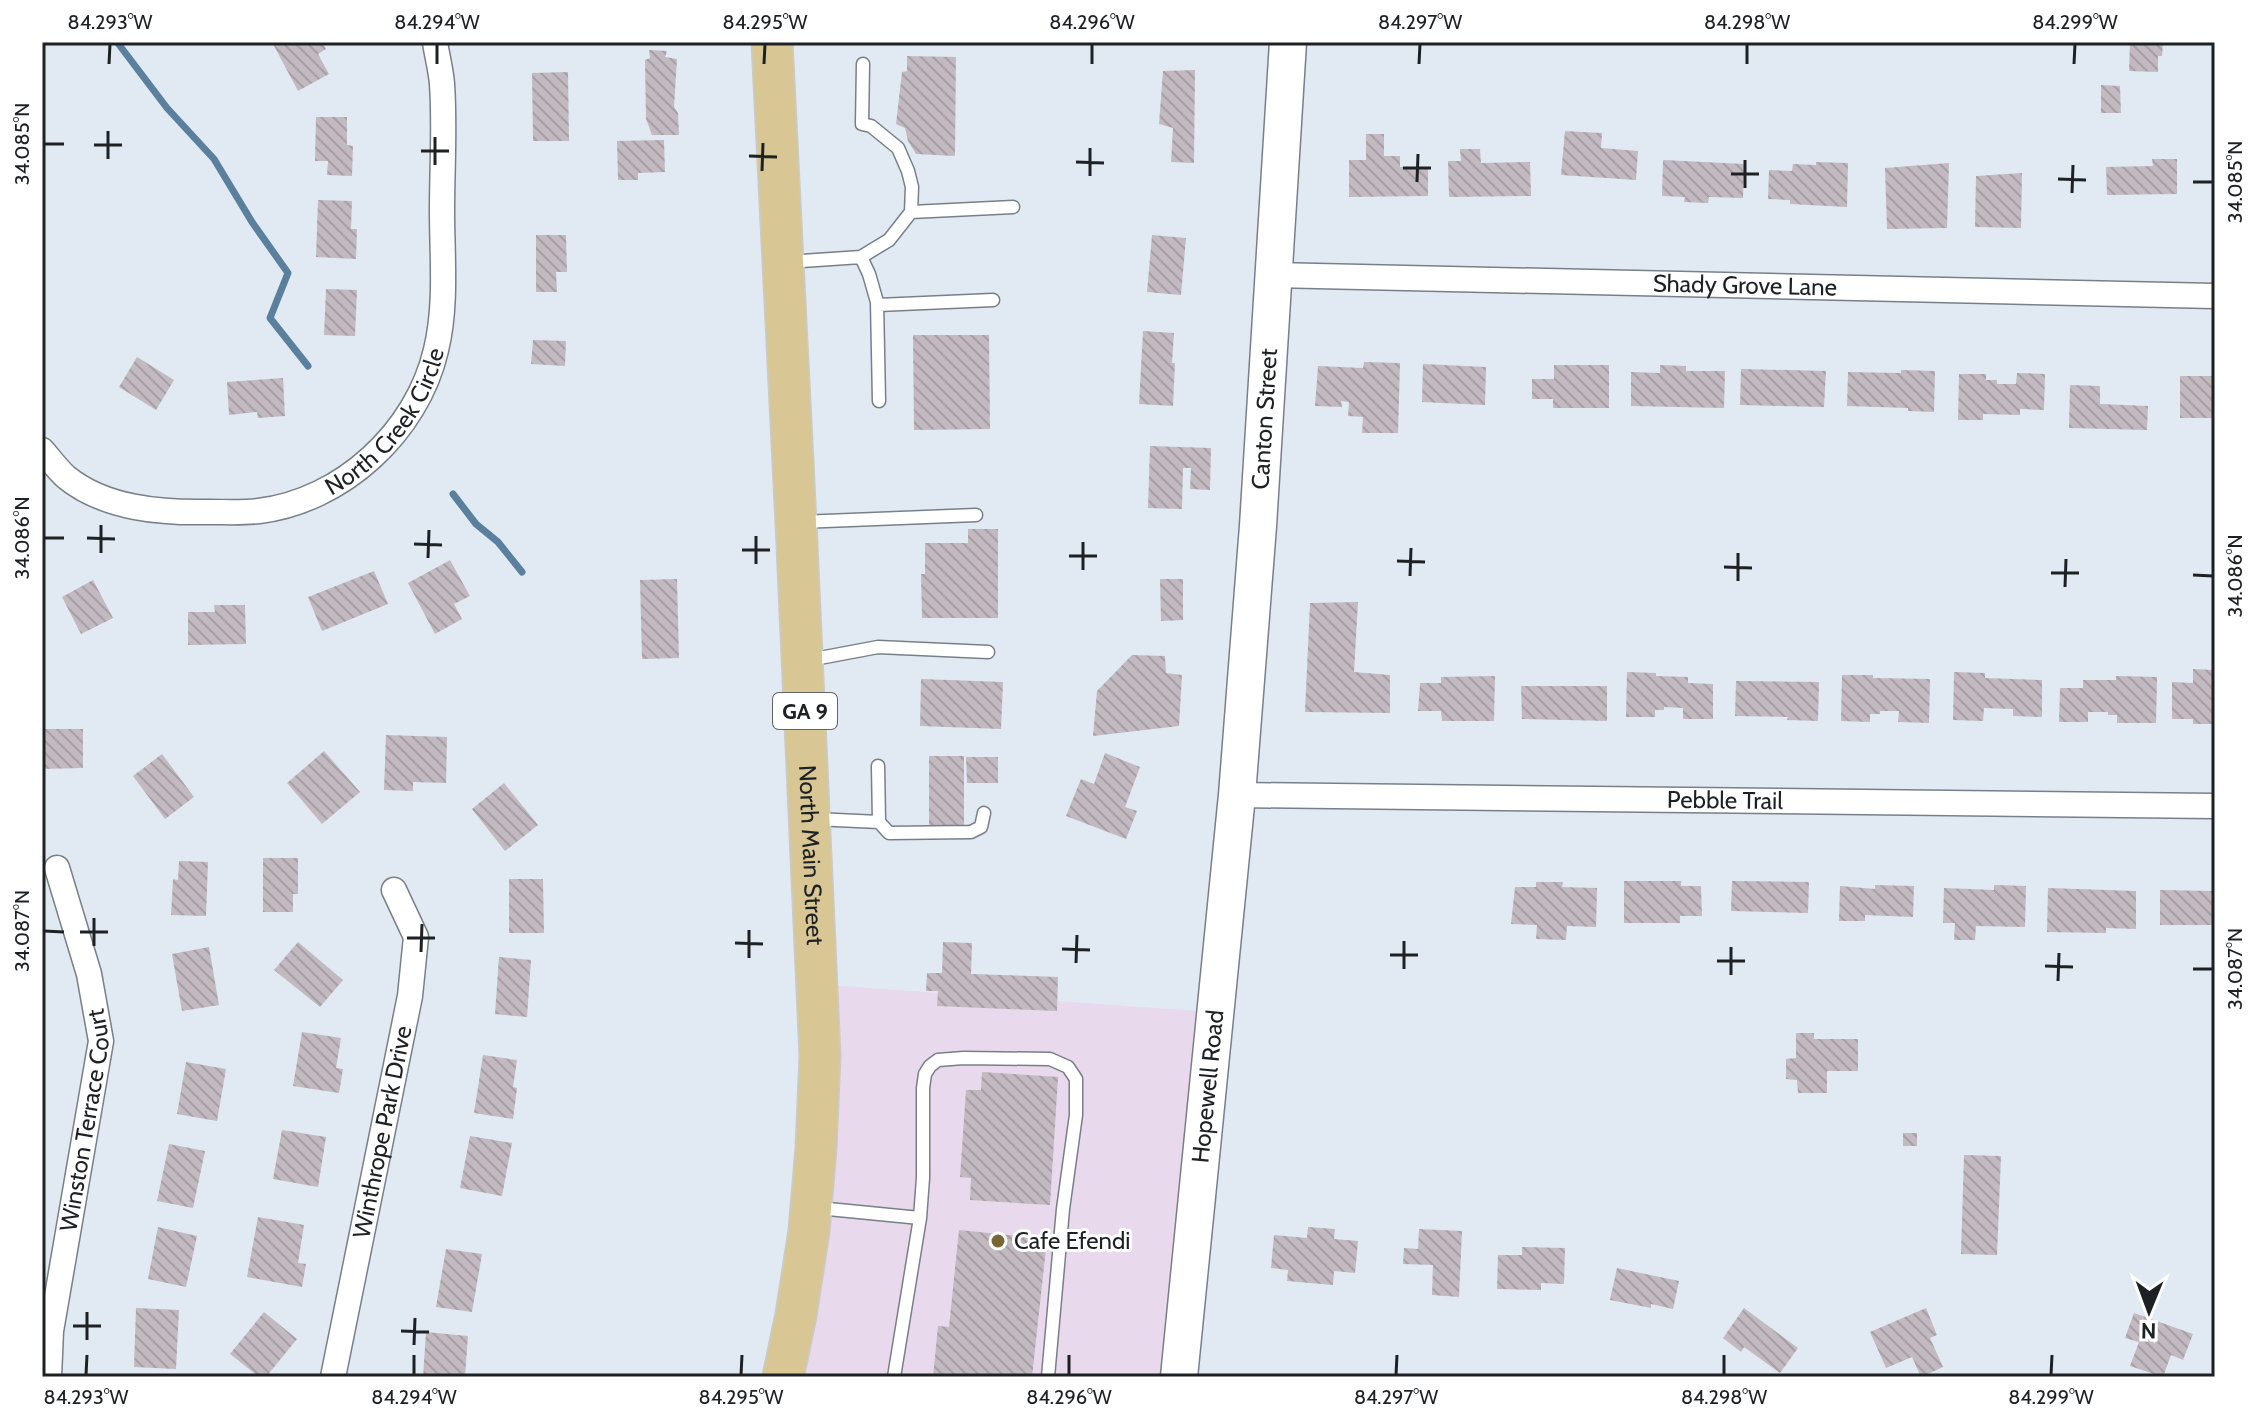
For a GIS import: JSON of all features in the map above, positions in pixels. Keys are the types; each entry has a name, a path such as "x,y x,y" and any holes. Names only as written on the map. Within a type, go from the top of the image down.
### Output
{"main road":[{"name":"North Main Street","path":"772,42 820,1056 811,1207 796,1315 783,1377"}],"street":[{"name":"North Creek Circle","path":"42,450 65,476 86,491 110,501 175,513 258,512 291,504 322,492 351,475 380,450 404,420 420,393 436,350 442,307 442,82 435,42"},
{"name":"Canton Street","path":"1237,795 1258,526 1288,42"},
{"name":"Shady Grove Lane","path":"1273,275 2215,296"},
{"name":"Pebble Trail","path":"1237,795 2215,806"},
{"name":"Hopewell Road","path":"1179,1377 1237,795"},
{"name":"Winston Terrace Court","path":"49,1377 51,1331 101,1041 89,974 57,868"},
{"name":"Winthrope Park Drive","path":"333,1377 410,996 416,937 394,890"}],"lane":[{"path":"784,262 861,257 889,240 911,212 910,179 898,148 871,126 862,124 863,64"},
{"path":"911,212 1013,207"},
{"path":"861,257 878,305 879,401"},
{"path":"878,305 993,300"},
{"path":"796,523 976,515"},
{"path":"803,661 878,647 988,652"},
{"path":"878,766 879,822 889,833 971,832 981,827 984,813"},
{"path":"810,818 879,822"},
{"path":"894,1377 920,1218 925,1074 938,1060 963,1058 1050,1059 1068,1067 1076,1079 1076,1115 1063,1209 1048,1377"},
{"path":"811,1207 920,1218"}],"shaded area":[{"path":"826,985 1227,1013 1182,1377 783,1377"}],"building":[{"path":"272,42 322,42 326,49 318,54 329,74 298,91"},
{"path":"2130,42 2163,42 2162,56 2158,56 2158,72 2129,71"},
{"path":"649,50 667,51 665,57 677,59 674,107 678,113 679,135 652,135 646,119 645,60 650,58"},
{"path":"907,56 956,57 955,156 916,154 905,128 896,124"},
{"path":"1195,70 1194,163 1171,162 1173,128 1159,124 1163,71"},
{"path":"568,72 569,141 533,141 532,73"},
{"path":"2101,85 2120,86 2121,113 2101,113"},
{"path":"316,117 347,117 347,145 353,146 352,176 327,175 328,161 315,161"},
{"path":"1565,131 1602,133 1601,148 1638,151 1636,180 1561,175"},
{"path":"1366,134 1384,134 1384,156 1400,156 1400,167 1428,167 1428,196 1349,197 1349,160 1366,160"},
{"path":"664,140 665,172 638,173 638,180 618,180 617,141"},
{"path":"1460,149 1480,149 1481,163 1530,162 1531,196 1449,197 1448,161 1461,161"},
{"path":"2152,159 2177,159 2177,194 2107,195 2106,167 2153,166"},
{"path":"1663,160 1744,164 1743,198 1709,197 1708,203 1684,202 1685,197 1662,196"},
{"path":"1816,162 1848,163 1847,207 1790,204 1790,200 1768,199 1769,170 1792,171 1793,164 1816,165"},
{"path":"1949,163 1947,228 1887,229 1885,168"},
{"path":"2022,173 2021,228 1975,227 1976,176"},
{"path":"318,200 352,201 351,229 357,229 356,259 316,257"},
{"path":"536,235 566,235 567,272 556,272 557,292 536,292"},
{"path":"1152,235 1186,238 1181,295 1147,292"},
{"path":"326,289 357,290 355,336 324,335"},
{"path":"1143,331 1174,333 1173,406 1139,404"},
{"path":"913,335 989,335 990,429 914,430"},
{"path":"533,340 566,341 565,366 531,364"},
{"path":"137,357 174,380 156,410 119,387"},
{"path":"1364,362 1400,363 1398,433 1362,433 1363,417 1348,416 1349,402 1341,401 1342,407 1315,406 1318,366 1363,368"},
{"path":"1423,364 1486,367 1485,405 1422,402"},
{"path":"1554,365 1609,365 1609,408 1553,408 1553,399 1532,399 1532,379 1554,379"},
{"path":"1660,365 1686,366 1686,371 1725,371 1724,408 1631,406 1631,372 1660,373"},
{"path":"1741,369 1826,371 1824,407 1740,405"},
{"path":"1901,370 1935,371 1934,412 1847,406 1848,372 1901,373"},
{"path":"2017,373 2045,374 2044,410 2020,409 2020,415 1983,414 1983,420 1958,420 1959,374 1986,374 1986,380 1997,380 1997,384 2016,384"},
{"path":"2180,376 2215,376 2215,418 2180,418"},
{"path":"283,378 285,416 258,418 257,412 229,415 227,382"},
{"path":"2070,385 2100,386 2100,404 2148,406 2147,430 2069,428"},
{"path":"1150,446 1211,448 1210,490 1190,489 1191,468 1183,468 1182,509 1148,508"},
{"path":"968,529 998,529 998,618 922,618 921,574 925,574 925,543 968,543"},
{"path":"450,560 470,596 454,604 462,619 435,634 408,583"},
{"path":"374,571 388,604 322,631 308,597"},
{"path":"677,579 679,658 642,659 640,580"},
{"path":"1160,579 1183,579 1183,620 1161,621"},
{"path":"93,580 113,618 81,634 62,597"},
{"path":"1358,602 1354,672 1390,675 1390,713 1305,712 1310,603"},
{"path":"214,605 245,605 246,644 188,645 188,612 215,612"},
{"path":"1132,655 1165,656 1166,673 1182,675 1179,726 1093,736 1097,691"},
{"path":"2193,669 2214,670 2215,724 2193,724 2193,719 2172,719 2172,682 2193,683"},
{"path":"1627,672 1688,677 1688,683 1713,684 1713,719 1683,719 1683,708 1664,707 1664,710 1655,710 1655,717 1626,717"},
{"path":"1954,672 1985,673 1985,678 2042,680 2042,717 2013,716 2013,709 1984,708 1983,721 1953,720"},
{"path":"1842,675 1930,679 1929,723 1898,722 1899,711 1870,714 1870,722 1841,721"},
{"path":"1495,676 1494,721 1442,721 1441,711 1418,711 1420,683 1441,683 1441,677"},
{"path":"2116,676 2157,677 2156,723 2117,723 2117,715 2108,715 2108,712 2088,712 2088,722 2059,722 2060,688 2083,688 2083,680 2116,680"},
{"path":"921,679 1003,682 1001,729 920,726"},
{"path":"1736,681 1819,682 1818,721 1735,716"},
{"path":"1521,686 1607,686 1607,721 1522,719"},
{"path":"44,729 83,729 83,768 42,769"},
{"path":"386,735 447,737 446,783 413,782 413,791 384,790"},
{"path":"324,751 360,792 322,824 287,783"},
{"path":"1105,753 1140,767 1125,807 1137,811 1126,839 1066,816 1081,779 1094,784"},
{"path":"162,754 194,797 165,819 133,776"},
{"path":"929,756 964,756 964,826 929,826"},
{"path":"966,757 998,757 998,783 967,783"},
{"path":"504,783 538,825 505,851 472,809"},
{"path":"263,858 298,858 298,894 293,894 293,912 263,912"},
{"path":"179,861 208,862 206,916 171,915 173,879 178,880"},
{"path":"509,879 543,879 544,933 509,933"},
{"path":"1624,881 1681,881 1681,886 1701,886 1702,916 1680,916 1680,923 1624,923"},
{"path":"1732,881 1809,882 1808,913 1731,911"},
{"path":"1536,882 1563,882 1562,887 1597,888 1596,927 1567,926 1566,940 1536,939 1537,925 1511,924 1515,887 1536,887"},
{"path":"1875,885 1914,886 1913,917 1865,915 1865,921 1839,921 1840,886 1875,889"},
{"path":"1994,885 2026,886 2025,927 1976,926 1975,940 1954,940 1955,923 1943,923 1944,888 1994,890"},
{"path":"2048,888 2136,891 2136,929 2106,928 2106,933 2047,932"},
{"path":"2160,890 2215,891 2215,925 2160,925"},
{"path":"298,942 343,980 320,1007 274,970"},
{"path":"943,942 972,943 971,974 1058,977 1057,1011 937,1006 938,991 926,991 927,973 942,973"},
{"path":"209,947 219,1005 182,1011 172,954"},
{"path":"499,957 531,960 527,1017 495,1014"},
{"path":"302,1032 341,1038 336,1068 343,1069 339,1093 293,1086"},
{"path":"1796,1033 1814,1033 1814,1039 1858,1039 1858,1071 1827,1071 1827,1093 1798,1093 1797,1080 1786,1079 1786,1059 1796,1058"},
{"path":"483,1055 517,1060 513,1119 474,1113"},
{"path":"186,1062 226,1069 217,1121 177,1114"},
{"path":"982,1072 1058,1077 1050,1205 970,1200 971,1178 960,1177 966,1090 981,1090"},
{"path":"282,1130 326,1137 318,1187 273,1179"},
{"path":"1903,1133 1917,1133 1917,1146 1903,1146"},
{"path":"470,1136 512,1143 502,1196 460,1188"},
{"path":"169,1144 205,1151 193,1208 157,1201"},
{"path":"1964,1155 2001,1156 1997,1255 1961,1254"},
{"path":"258,1217 304,1225 298,1263 306,1264 302,1287 247,1277"},
{"path":"158,1227 197,1236 186,1287 148,1279"},
{"path":"1308,1227 1335,1229 1334,1239 1358,1241 1355,1273 1334,1271 1333,1285 1287,1281 1288,1270 1271,1268 1274,1235 1307,1238"},
{"path":"1419,1229 1462,1231 1459,1297 1432,1295 1433,1265 1403,1264 1404,1248 1418,1249"},
{"path":"959,1230 1047,1239 1032,1377 933,1377 938,1326 949,1327"},
{"path":"1522,1247 1565,1248 1564,1284 1541,1283 1541,1290 1497,1289 1498,1255 1522,1255"},
{"path":"446,1249 482,1254 472,1312 436,1307"},
{"path":"1617,1268 1679,1281 1673,1309 1610,1300"},
{"path":"136,1308 179,1310 176,1369 134,1367"},
{"path":"1744,1308 1798,1348 1780,1373 1744,1347 1741,1352 1723,1338"},
{"path":"1926,1308 1937,1335 1930,1338 1943,1367 1921,1377 1912,1357 1886,1368 1870,1332"},
{"path":"264,1312 297,1339 266,1377 259,1377 230,1354"},
{"path":"2134,1313 2193,1334 2183,1360 2171,1355 2163,1377 2130,1366 2139,1342 2125,1338"},
{"path":"426,1332 468,1336 465,1377 423,1377"}],"waterway":[{"path":"117,42 167,108 214,159 252,222 288,273 270,318 308,366"},
{"path":"453,494 476,524 498,542 522,572"}],"place":[{"name":"Cafe Efendi","path":"998,1241"}]}
